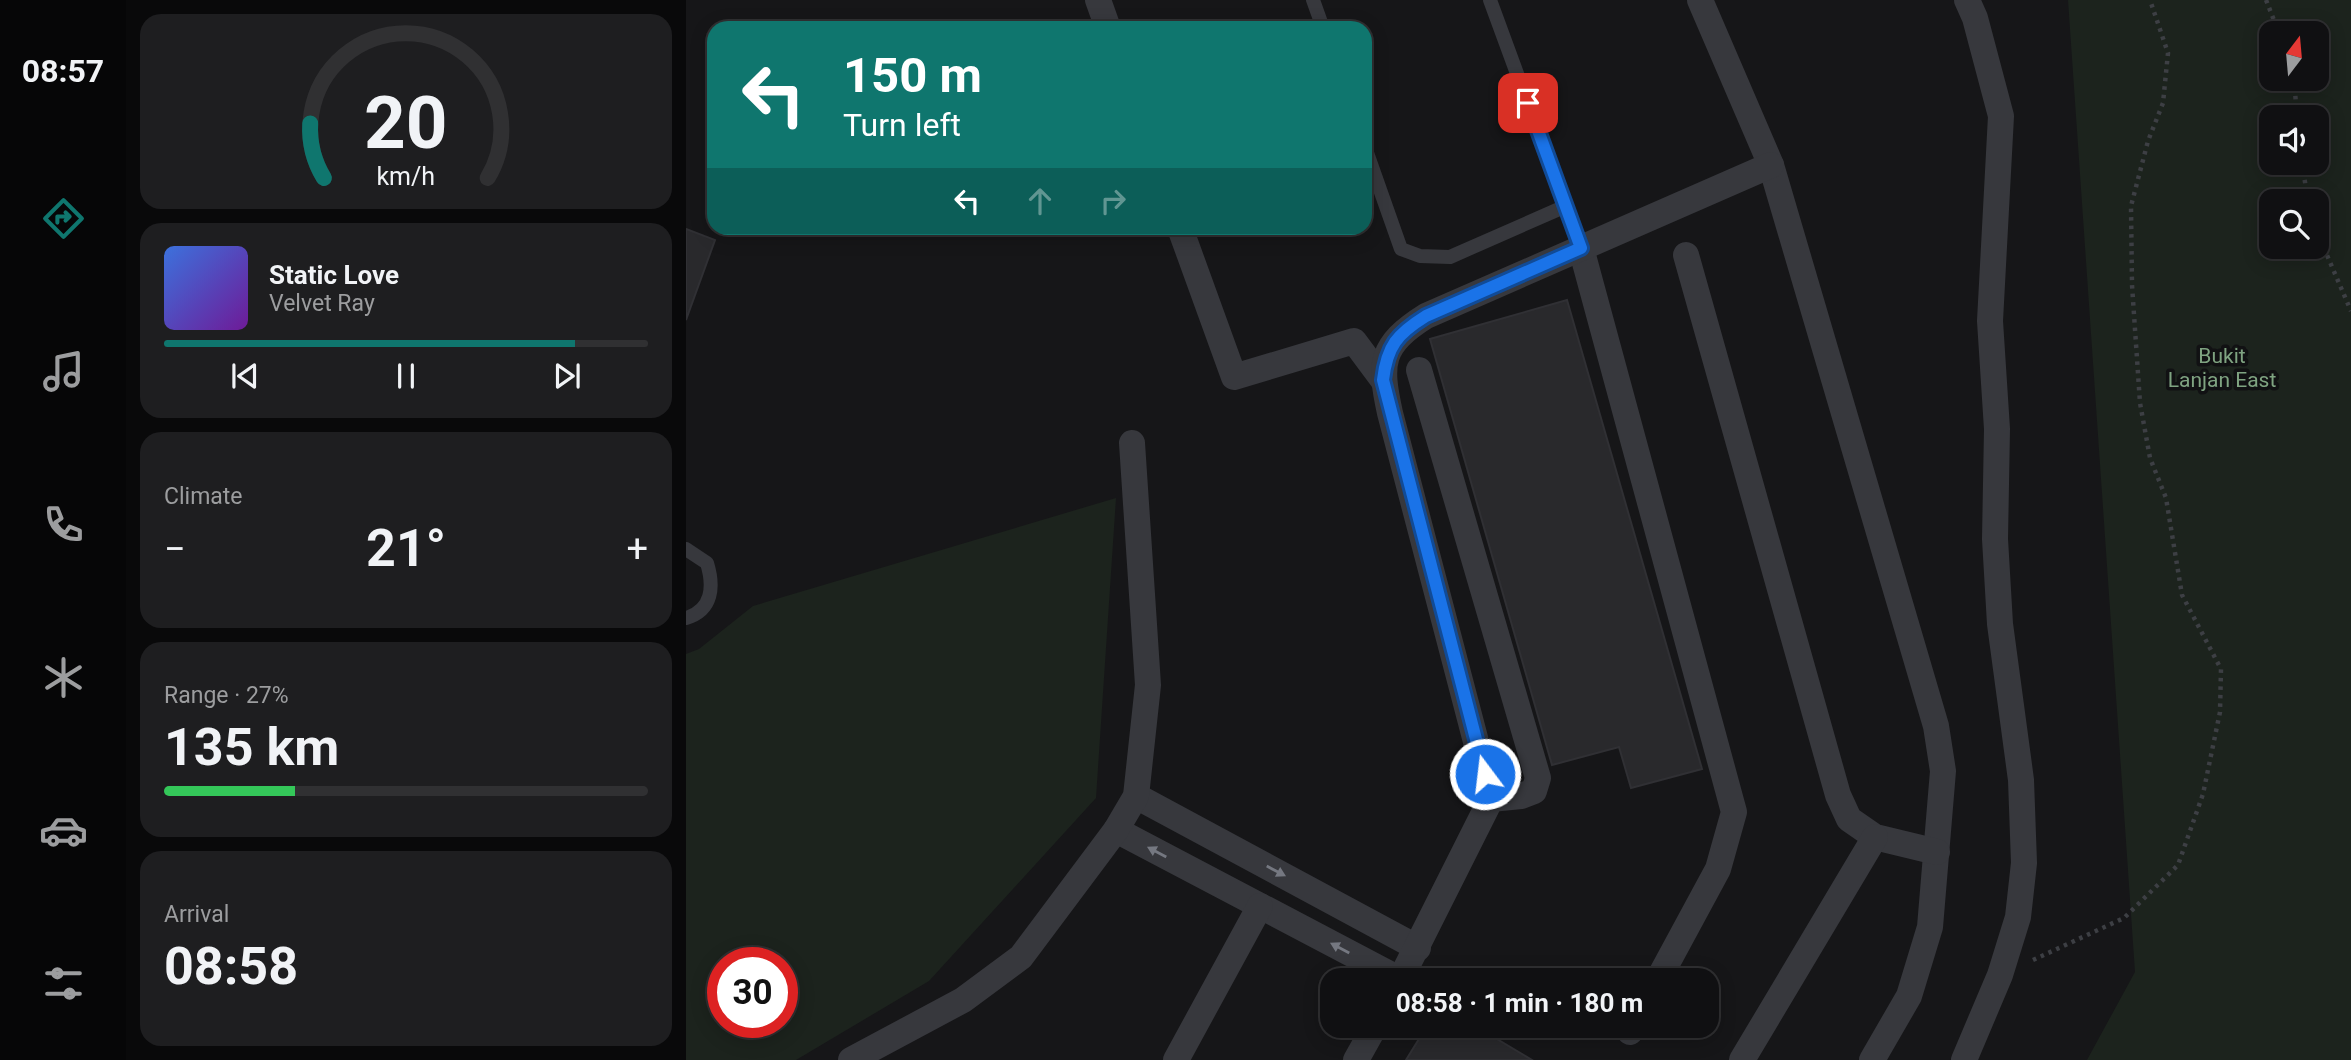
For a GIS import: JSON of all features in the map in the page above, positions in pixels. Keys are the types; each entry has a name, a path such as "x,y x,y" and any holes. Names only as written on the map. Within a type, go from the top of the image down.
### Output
{"street":[{"path":"1098,0 1106,21"},
{"path":"1700,0 1771,165 1936,726 1943,771 1930,927 1909,996 1872,1060"},
{"path":"1964,1060 2000,975 2018,917 2024,863 2021,780 2000,624 1995,539 1997,429 1990,321 2001,116 1975,18 1967,0"},
{"path":"1407,968 1492,799 1383,380 1385,360 1393,343 1405,328 1426,316 1771,165"},
{"path":"1183,235 1234,377 1354,341 1383,380"},
{"path":"1581,248 1734,812 1718,869 1664,968"},
{"path":"1686,255 1838,795 1849,819 1875,837 1937,852"},
{"path":"1419,370 1538,778 1534,791 1521,796 1492,799"},
{"path":"851,1060 963,1000 1021,957 1116,830 1136,796 1148,685 1132,443"},
{"path":"1136,796 1418,948"},
{"path":"1116,830 1378,968"},
{"path":"1742,1060 1875,837"},
{"path":"1176,1060 1260,906"},
{"path":"1356,1060 1368,1038"}],"lane":[{"path":"1312,0 1320,21"},
{"path":"1490,0 1581,248"},
{"path":"1372,167 1401,248 1420,256 1450,257 1566,206"},
{"path":"686,549 707,563 712,586 709,601 702,610 686,618"}],"path":[{"path":"2000,975 2124,918 2178,865 2203,794 2220,712 2221,669 2182,595 2166,498 2150,458 2140,403 2132,285 2132,206 2148,141 2163,103 2168,53 2150,0"},
{"path":"2266,0 2274,21"},
{"path":"2329,259 2351,311"}],"green space":[{"name":"Bukit Lanjan East","path":"2068,0 2351,0 2351,1060 2087,1060 2135,972"},
{"path":"1116,498 1096,798 929,981 796,1060 686,1060 686,654 699,649 753,606"}],"building":[{"path":"686,229 715,240 686,320"},
{"path":"1567,300 1702,769 1631,788 1619,747 1552,765 1430,339"},
{"path":"1420,1038 1495,1038 1532,1060 1406,1060"}],"route":[{"path":"1485,774 1383,380 1385,360 1393,343 1405,328 1426,316 1581,248 1528,103"}]}
